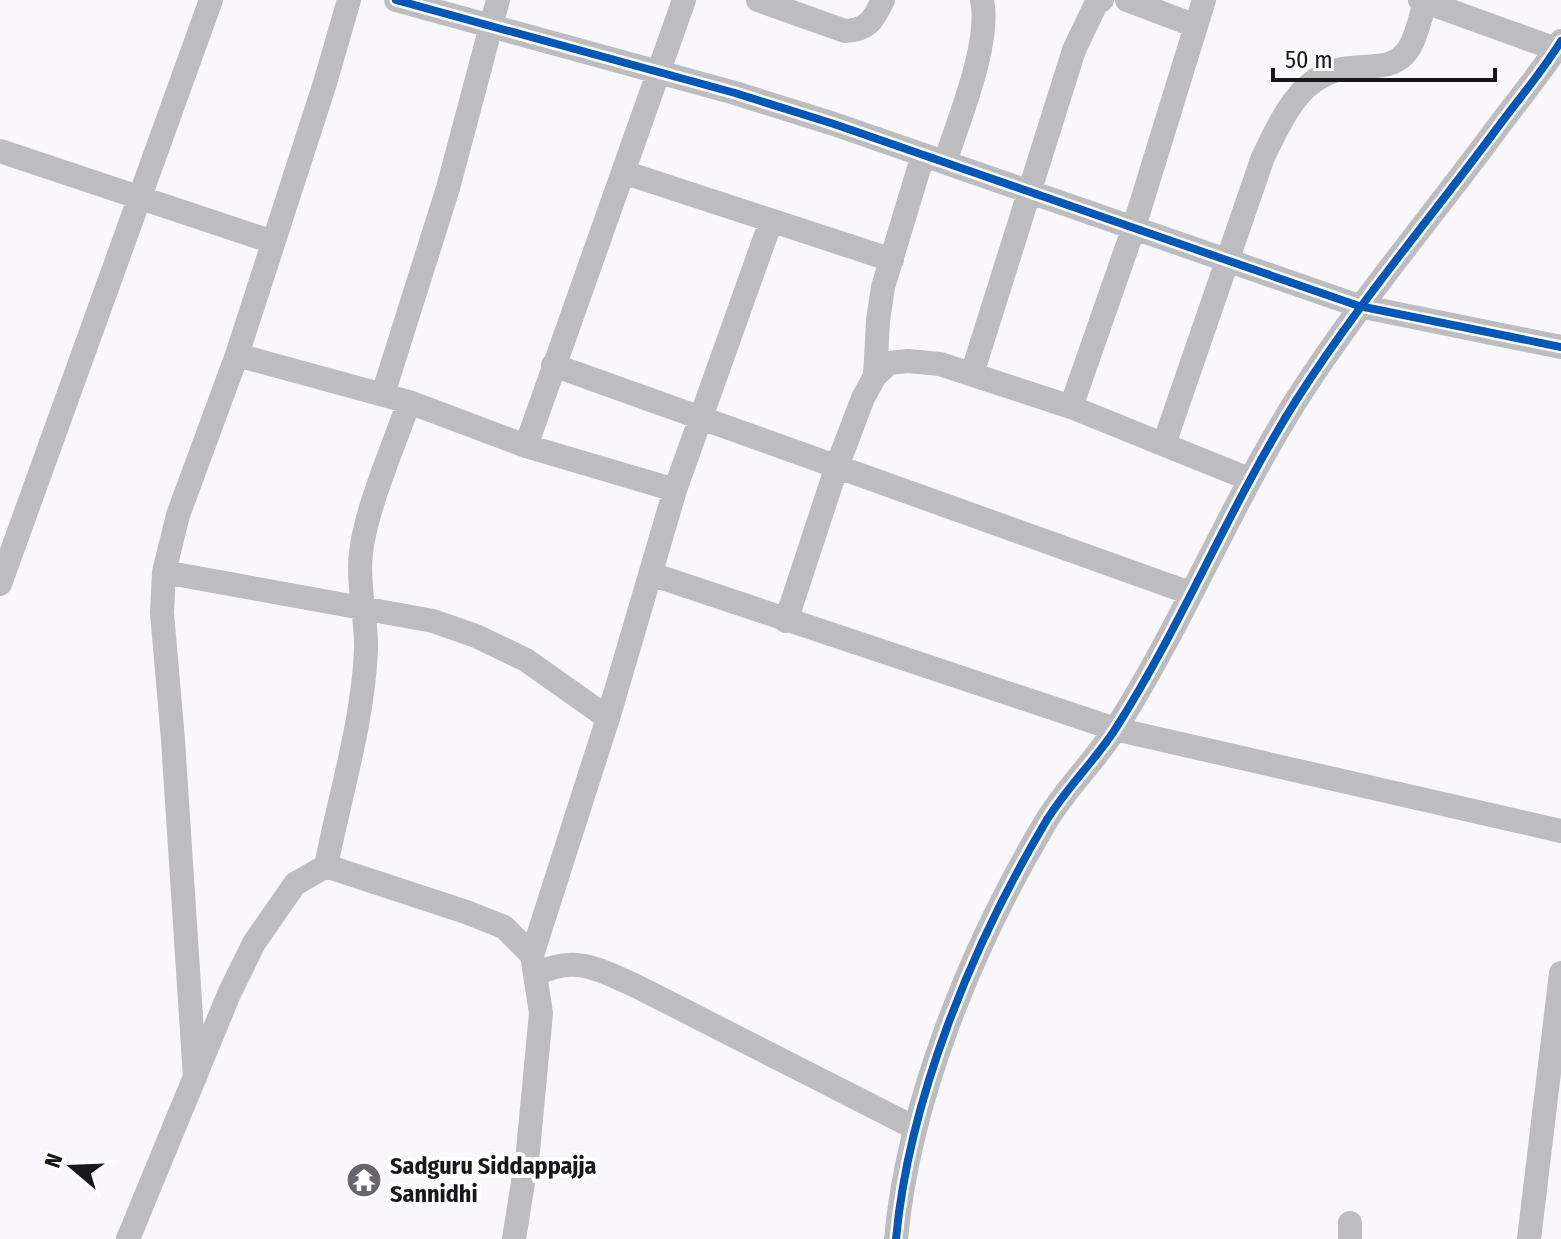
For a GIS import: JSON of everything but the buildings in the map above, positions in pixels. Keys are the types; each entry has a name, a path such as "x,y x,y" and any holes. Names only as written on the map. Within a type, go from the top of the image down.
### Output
{"street":[{"path":"0,584 211,0"},
{"path":"195,1078 162,613 164,572 178,515 237,355 349,0"},
{"path":"396,0 834,124 1359,306 1561,347"},
{"path":"383,394 426,262 498,0"},
{"path":"526,446 684,0"},
{"path":"758,0 845,31 860,30 874,18 883,0"},
{"path":"875,376 878,321 892,260 975,67 985,13 982,0"},
{"path":"972,374 1074,50 1096,4 1102,0"},
{"path":"1127,0 1196,26"},
{"path":"1071,407 1134,227 1204,0"},
{"path":"896,1239 915,1128 946,1032 992,923 1047,821 1115,729 1249,479 1359,306 1559,45 1422,1 1412,44 1400,60 1379,67 1339,69 1315,80 1301,93 1263,157 1164,444"},
{"path":"0,151 273,242"},
{"path":"623,172 892,260"},
{"path":"514,1239 528,1151 541,1013 534,965 675,490 771,221"},
{"path":"237,355 409,402 526,446 675,490"},
{"path":"786,621 863,398 875,376 889,363 940,364 972,374 1071,407 1249,479"},
{"path":"553,365 836,469 1190,593"},
{"path":"128,1239 229,994 254,943 295,884 326,866 358,716 366,648 361,552 374,500 409,402"},
{"path":"164,572 433,621 476,636 526,660 608,718"},
{"path":"651,574 1115,729 1561,831"},
{"path":"326,866 504,927 534,965 569,963 592,967 636,986 915,1128"},
{"path":"1529,1239 1561,973"}],"cycle path":[{"path":"396,0 735,93 834,124 1359,306 1561,347"},
{"path":"896,1239 903,1186 930,1077 970,971 1018,870 1053,811 1108,740 1140,688 1250,480 1297,399 1369,296 1561,41"}],"place":[{"name":"Sadguru Siddappajja Sannidhi","path":"364,1180"}]}
